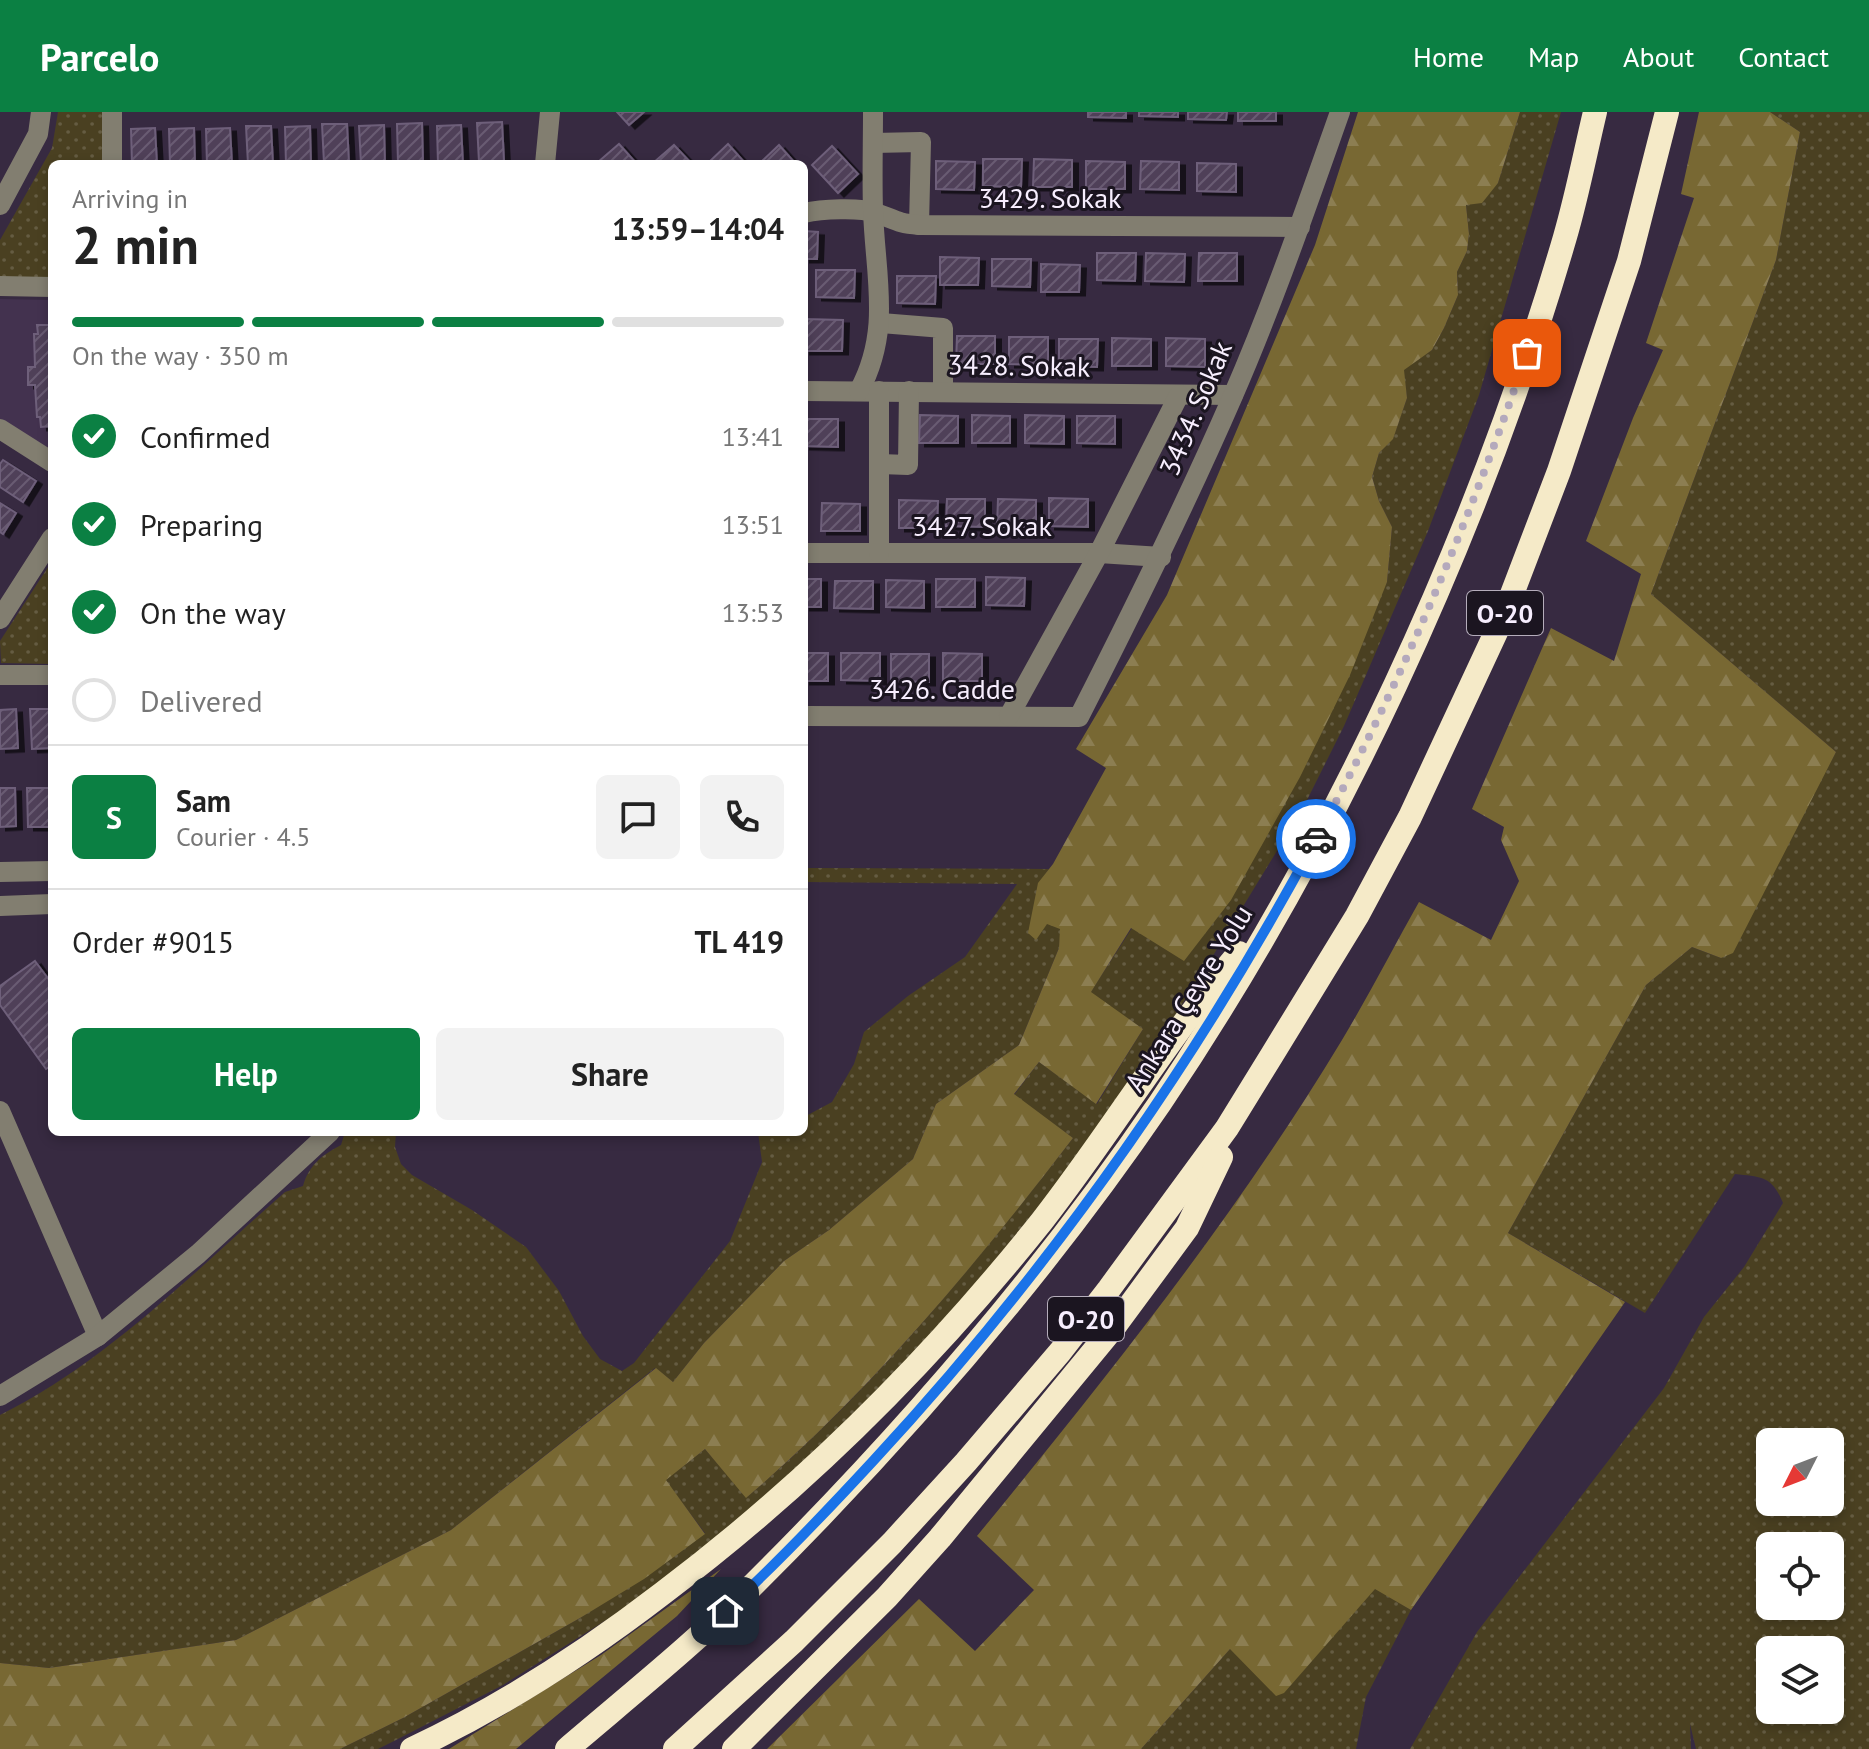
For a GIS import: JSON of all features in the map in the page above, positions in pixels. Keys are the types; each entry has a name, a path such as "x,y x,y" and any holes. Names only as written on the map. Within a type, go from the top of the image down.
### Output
{"highway":[{"name":"Ankara Çevre Yolu","path":"567,1749 748,1590 919,1412 1058,1244 1160,1102 1282,903 1350,777 1448,566 1497,440 1565,236 1595,112"},
{"name":"O-20","path":"675,1749 805,1630 892,1543 1060,1352 1201,1166 1357,916 1410,817 1504,615 1559,471 1629,261 1667,112"},
{"path":"412,1749 509,1698 616,1629 718,1552 814,1469 983,1292 1124,1110 1196,1003 1282,903"},
{"path":"734,1749 887,1597 1117,1323 1187,1228 1258,1077"}],"street":[{"path":"0,205 38,134 41,112"},
{"path":"112,112 112,160"},
{"path":"545,160 550,112"},
{"path":"873,112 873,211 881,323 869,391 880,464 879,553"},
{"name":"3434. Sokak","path":"1079,717 1161,557 1233,395 1300,227 1340,112"},
{"path":"873,143 921,142 919,225"},
{"name":"3429. Sokak","path":"808,212 873,211 896,223 919,225 1300,227"},
{"path":"0,286 48,287"},
{"path":"881,323 943,328 943,392"},
{"name":"3428. Sokak","path":"808,391 1233,395"},
{"path":"880,464 908,465 909,391"},
{"path":"1009,716 1099,553 1179,395"},
{"path":"0,429 48,459"},
{"path":"0,619 48,544"},
{"name":"3427. Sokak","path":"808,553 1099,553 1161,557"},
{"path":"0,675 48,675"},
{"name":"3426. Cadde","path":"808,716 1079,717"},
{"path":"0,872 48,871"},
{"path":"0,906 48,904"},
{"path":"0,1111 98,1336"},
{"path":"0,1396 98,1336 198,1254 326,1136"}],"shaded area":[{"path":"58,112 105,112 104,160 48,160 48,279 0,278 0,240 52,148"},
{"path":"1520,112 1561,112 1479,395 1428,531 1344,726 1302,810 1203,972 1159,1040 1048,1195 961,1302 839,1435 643,1597 503,1685 396,1740 378,1749 340,1749 403,1718 580,1618 705,1533 665,1480 705,1449 747,1497 836,1415 919,1326 1073,1138 1014,1095 1039,1062 1097,1104 1143,1029 1090,993 1132,928 1184,960 1387,582 1392,527 1379,501 1372,477 1379,453 1393,438 1407,398 1403,369 1432,350 1458,295 1457,272 1467,251 1469,234 1466,205 1498,183"},
{"path":"1770,112 1869,112 1869,1749 1696,1749 1690,1724 1691,1749 1410,1749 1477,1632 1664,1388 1704,1317 1744,1267 1783,1203 1770,1183 1735,1174 1645,1313 1508,1233 1646,985 1692,947 1721,958 1836,752 1651,594 1776,260 1800,132"},
{"path":"0,299 48,300 48,450 0,420"},
{"path":"48,567 48,664 1,663 0,641"},
{"path":"808,868 1049,869 1039,887 1037,904 1044,918 1061,929 1059,948 1019,1045 936,1104 913,1159 829,1230 784,1261 704,1343 673,1382 655,1368 451,1530 236,1640 49,1668 0,1663 0,1415 77,1369 114,1342 285,1192 303,1186 317,1161 341,1145 344,1136 396,1136 395,1147 401,1164 412,1175 472,1210 526,1247 559,1291 583,1336 600,1359 622,1371 634,1363 730,1241 762,1162 759,1136 808,1136 808,1115 832,1102 854,1064 864,1032 908,996 965,957 1017,884 808,882"},
{"path":"1376,1588 1411,1610 1366,1697 1356,1749 1141,1749 1230,1649"}],"green space":[{"path":"1358,112 1520,112 1498,183 1482,203 1466,205 1469,234 1467,251 1457,272 1458,295 1432,350 1404,370 1407,398 1393,439 1379,453 1372,477 1379,501 1392,527 1387,582 1350,675 1300,777 1231,900 1184,961 1131,928 1091,992 1143,1029 1096,1104 1039,1062 1014,1094 1073,1138 998,1233 878,1372 746,1498 705,1449 666,1480 705,1534 644,1579 580,1618 403,1718 340,1749 0,1749 0,1663 49,1668 236,1640 451,1530 656,1368 673,1382 704,1343 784,1261 829,1230 913,1159 936,1104 1019,1045 1059,948 1060,929 1047,924 1036,940 1028,933 1038,883 1053,864 1106,768 1076,749 1167,595 1315,245"},
{"path":"1699,112 1770,112 1800,132 1776,260 1651,594 1836,752 1733,953 1721,958 1692,947 1646,985 1508,1233 1625,1302 1411,1610 1375,1589 1284,1693 1276,1696 1230,1649 1141,1749 767,1749 919,1599 975,1651 1034,1590 977,1536 1122,1356 1259,1169 1342,1040 1419,902 1491,940 1519,881 1501,840 1504,827 1472,809 1551,628 1614,661 1641,574 1586,541 1663,350 1646,343 1694,198 1681,194"},
{"path":"721,1569 677,1616 516,1749 449,1749 601,1655"}],"building":[{"path":"617,112 644,112 629,125"},
{"path":"1088,112 1126,112 1126,118 1088,117"},
{"path":"1139,112 1178,112 1178,117 1139,116"},
{"path":"1188,112 1227,112 1226,120 1188,119"},
{"path":"1238,112 1276,112 1276,121 1238,121"},
{"path":"502,122 504,160 479,160 477,123"},
{"path":"422,123 423,160 398,160 397,124"},
{"path":"322,124 347,124 349,160 324,160"},
{"path":"384,125 385,160 361,160 359,126"},
{"path":"461,125 463,160 438,160 437,126"},
{"path":"246,126 271,126 273,160 248,160"},
{"path":"310,126 311,160 286,160 285,127"},
{"path":"155,128 157,160 132,160 131,129"},
{"path":"194,128 195,160 170,160 169,129"},
{"path":"230,128 232,160 207,160 206,129"},
{"path":"619,144 633,160 600,160"},
{"path":"728,144 742,160 711,160"},
{"path":"674,145 688,160 656,160"},
{"path":"779,145 792,160 763,160"},
{"path":"832,146 858,174 838,193 812,165"},
{"path":"983,159 1022,159 1021,187 983,186"},
{"path":"1034,159 1072,160 1072,187 1033,187"},
{"path":"936,161 975,162 974,190 936,189"},
{"path":"1086,161 1125,162 1125,189 1086,189"},
{"path":"1141,161 1179,162 1179,190 1140,189"},
{"path":"1197,163 1236,164 1236,192 1197,191"},
{"path":"808,231 818,232 817,259 808,259"},
{"path":"1097,253 1136,253 1135,281 1097,280"},
{"path":"1146,253 1185,254 1184,282 1145,281"},
{"path":"1199,253 1237,253 1237,281 1198,281"},
{"path":"940,257 979,258 978,285 940,285"},
{"path":"992,259 1031,259 1030,287 992,286"},
{"path":"1041,264 1080,265 1079,292 1041,292"},
{"path":"816,270 855,270 854,298 816,297"},
{"path":"897,276 936,276 935,304 897,303"},
{"path":"808,319 843,320 842,351 808,351"},
{"path":"37,325 48,325 48,426 41,427 40,417 37,417 35,385 28,385 28,367 35,367 34,334 38,334"},
{"path":"957,336 995,336 995,364 956,364"},
{"path":"1009,337 1048,337 1048,365 1009,364"},
{"path":"1112,338 1151,339 1151,366 1112,366"},
{"path":"1166,338 1205,339 1205,367 1166,366"},
{"path":"1059,339 1098,339 1097,367 1059,366"},
{"path":"920,415 958,416 958,443 919,443"},
{"path":"972,415 1010,416 1010,443 972,443"},
{"path":"1025,415 1064,416 1064,444 1025,443"},
{"path":"1077,416 1115,416 1115,444 1077,443"},
{"path":"808,419 838,419 838,447 808,446"},
{"path":"3,460 36,481 23,502 0,487 0,464"},
{"path":"1049,498 1088,499 1088,527 1049,526"},
{"path":"947,499 985,499 985,527 946,526"},
{"path":"998,499 1036,500 1036,527 997,527"},
{"path":"899,500 938,501 937,528 899,528"},
{"path":"0,503 16,513 3,534 0,532"},
{"path":"822,503 860,504 860,531 821,531"},
{"path":"986,577 1025,578 1024,606 986,605"},
{"path":"808,579 821,579 821,607 808,607"},
{"path":"936,579 975,579 975,607 936,607"},
{"path":"886,580 924,581 924,608 886,607"},
{"path":"835,581 873,581 873,609 834,608"},
{"path":"808,653 828,653 828,681 808,681"},
{"path":"841,653 880,653 880,681 841,680"},
{"path":"943,653 982,654 982,681 943,681"},
{"path":"891,654 929,654 929,682 891,681"},
{"path":"16,709 18,748 0,749 0,710"},
{"path":"30,709 48,709 48,748 32,749"},
{"path":"0,788 15,788 16,826 0,827"},
{"path":"27,788 48,788 48,827 28,827"},
{"path":"35,961 48,978 46,1069 0,1005 0,986"}],"way so far":[{"path":"1316,839 1350,777 1442,580 1497,440 1527,353"}],"route":[{"path":"725,1611 839,1498 919,1412 1058,1244 1160,1102 1282,903 1316,839"}]}
